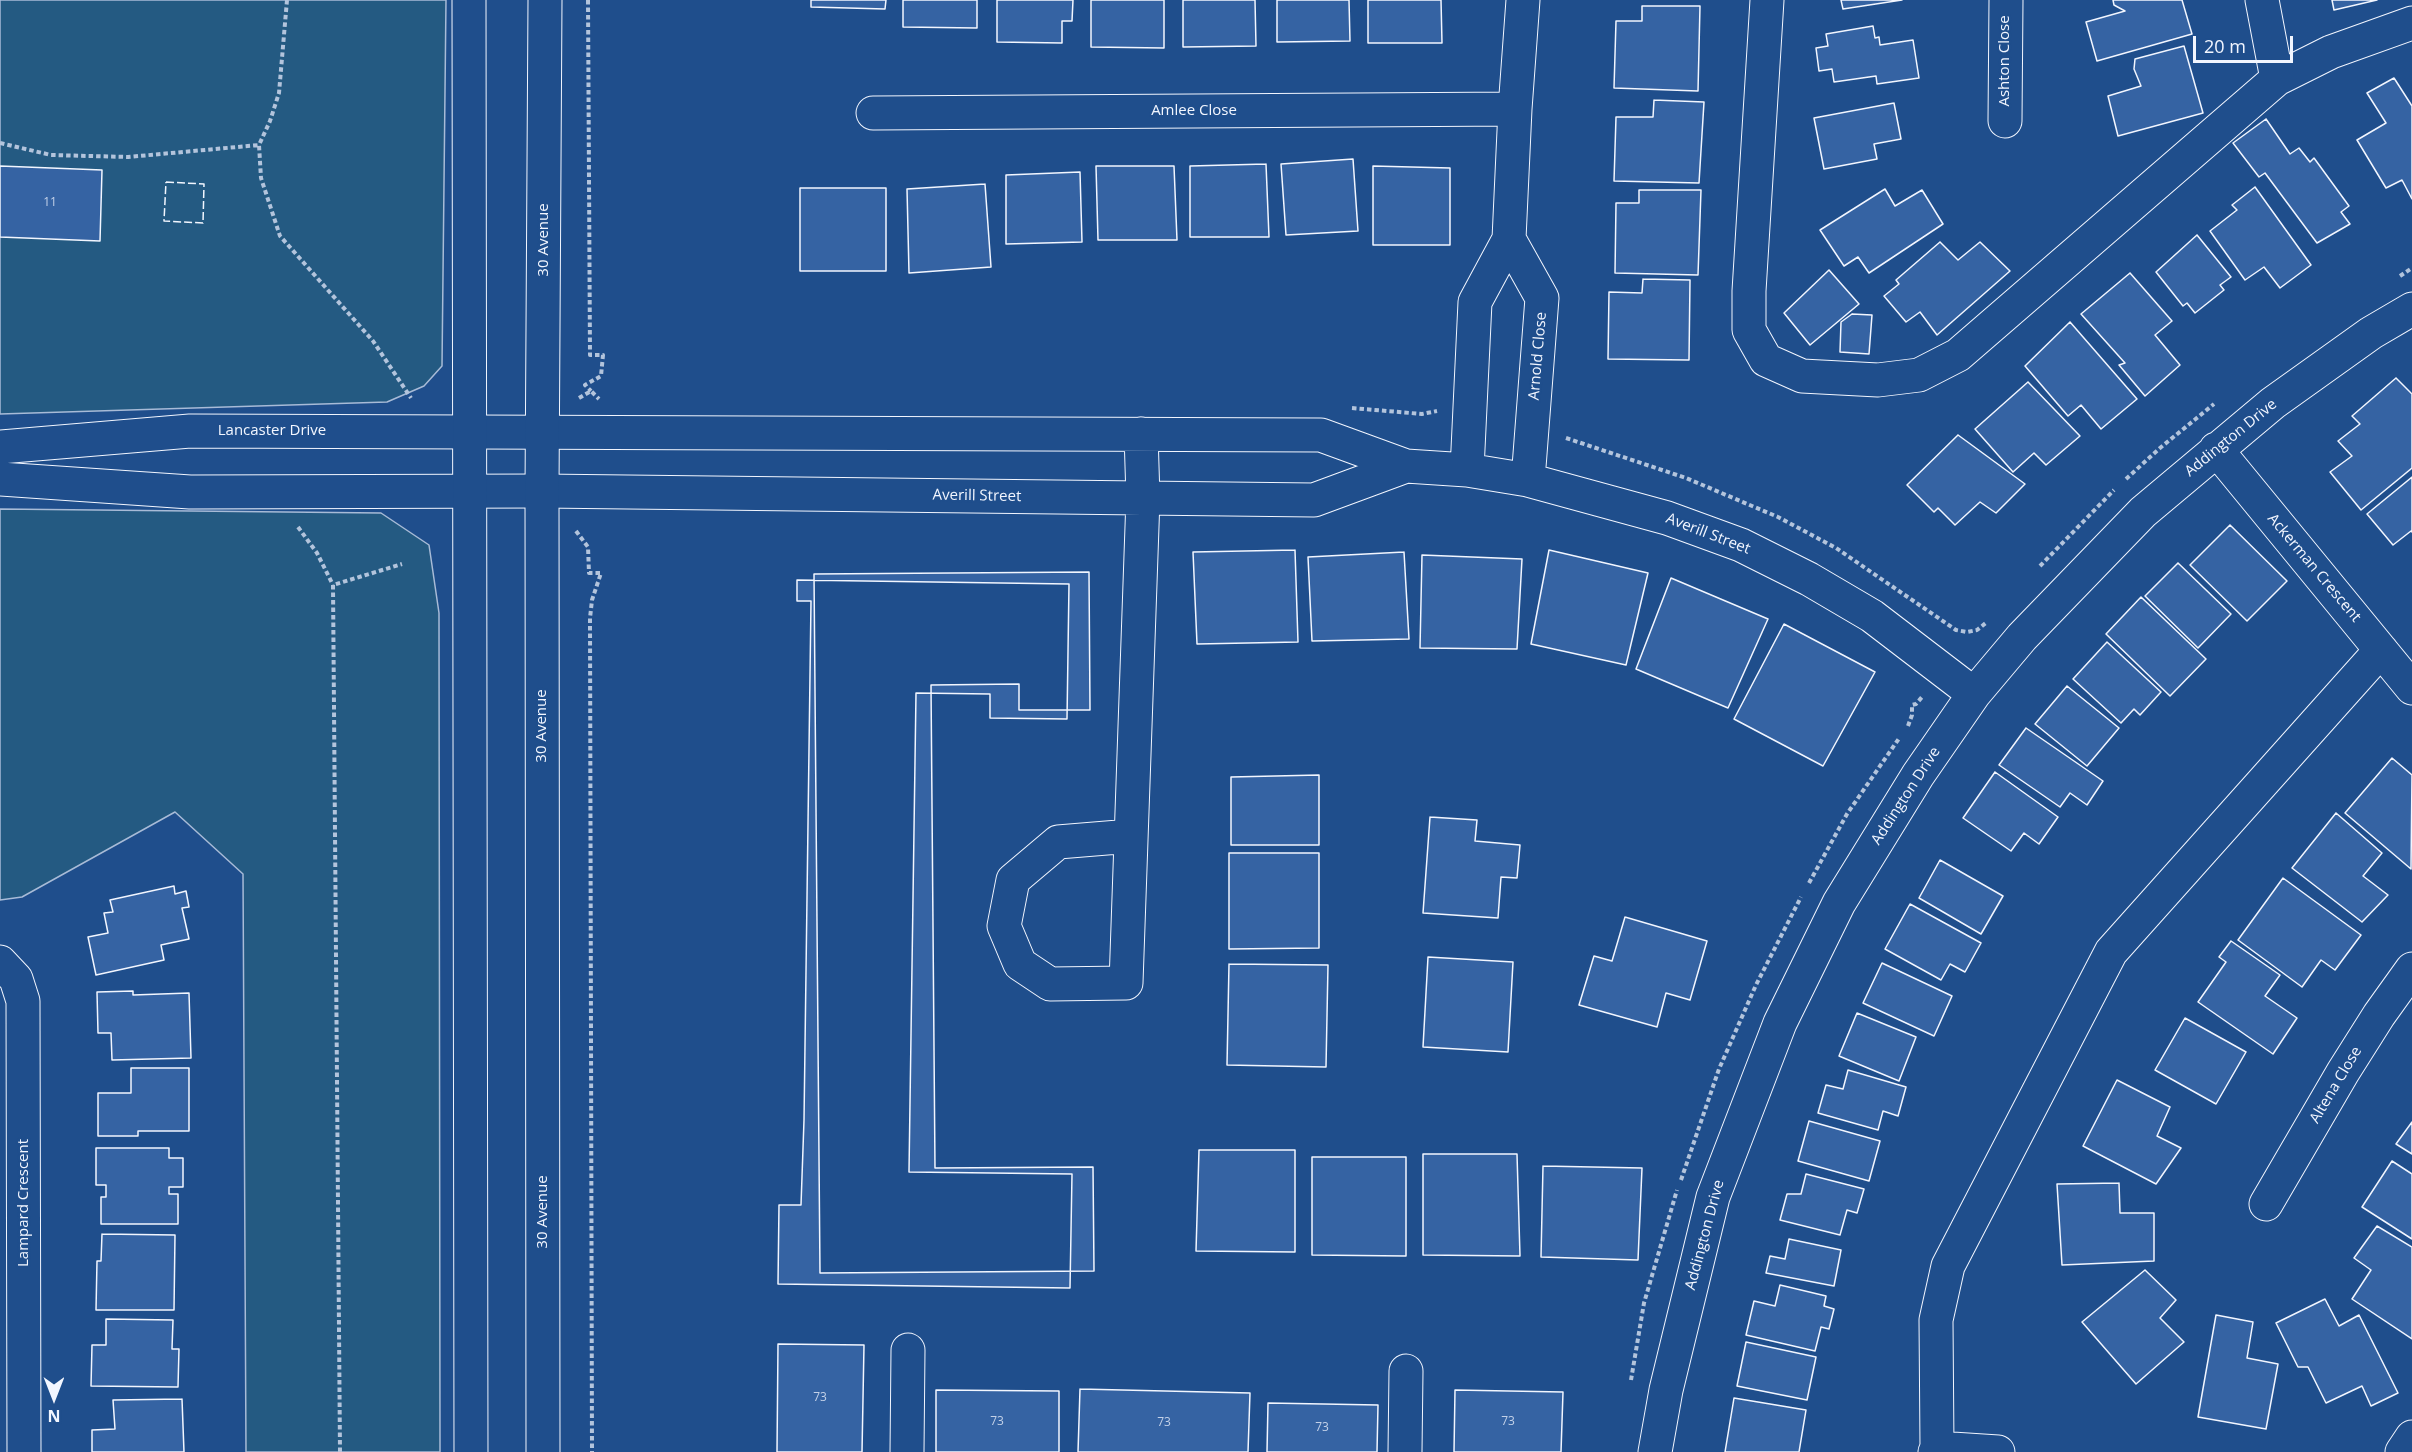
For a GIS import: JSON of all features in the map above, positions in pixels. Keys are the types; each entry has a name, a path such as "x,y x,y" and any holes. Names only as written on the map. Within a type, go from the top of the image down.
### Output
{"street":[{"path":"469,0 471,1452"},
{"name":"30 Avenue","path":"543,1452 542,491 545,0"},
{"path":"1467,470 1475,302 1509,239 1523,0"},
{"path":"1767,0 1749,291 1749,330 1766,360 1802,376 1878,380 1919,375 1958,355 2277,80 2331,52 2412,23"},
{"name":"Ashton Close","path":"2005,121 2006,0"},
{"path":"2262,0 2277,80"},
{"name":"Amlee Close","path":"873,113 1515,109"},
{"name":"Arnold Close","path":"1509,239 1542,298 1528,480"},
{"name":"Addington Drive","path":"1655,1452 1666,1390 1713,1197 1780,1023 1839,903 1918,775 1974,694 2022,637 2143,512 2273,403 2371,333 2412,309"},
{"name":"Lancaster Drive","path":"0,447 190,431 544,432"},
{"name":"Averill Street","path":"544,432 1321,435 1406,466 1467,470 1528,480 1667,518 1741,544 1809,579 1872,616 1974,694"},
{"path":"1131,836 1058,842 1013,880 1004,926 1020,964 1050,984 1126,983 1143,498 1141,434"},
{"name":"Ackerman Crescent","path":"2216,449 2412,688"},
{"name":"Averill Street","path":"542,491 1314,500 1406,466"},
{"path":"0,479 190,492 542,491"},
{"path":"1998,1452 1936,1450 1935,1320 1948,1266 2111,952 2381,650"},
{"name":"Lampard Crescent","path":"0,962 16,979 23,1001 24,1452"},
{"name":"Altena Close","path":"2266,1204 2343,1072 2379,1015 2412,969"},
{"path":"907,1452 908,1350"},
{"path":"1405,1452 1406,1371"},
{"path":"2402,1452 2412,1437"}],"path":[{"path":"287,0 279,93 259,145 261,178 280,236 374,341 414,401"},
{"path":"588,0 590,355 603,355 601,376 585,385 591,391"},
{"path":"0,143 51,155 128,157 259,145"},
{"path":"2394,279 2412,268"},
{"path":"2036,570 2109,494 2160,448 2222,398"},
{"path":"1558,434 1686,478 1778,517 1836,548 1956,630 1977,630 1995,614"},
{"path":"294,520 317,553 333,585 339,1452"},
{"path":"582,538 588,547 589,573 601,573 592,600 590,618 592,1452"},
{"path":"333,585 402,564"}],"shaded area":[{"path":"0,0 446,0 442,366 424,386 387,402 0,414"},
{"path":"0,509 381,513 429,545 439,613 440,1452 246,1452 243,874 175,812 22,897 0,900"}],"building":[{"path":"811,0 886,0 885,9 811,7"},
{"path":"903,0 977,0 977,28 903,27"},
{"path":"997,0 1073,0 1072,21 1062,21 1062,43 997,42"},
{"path":"1091,0 1164,0 1164,48 1091,47"},
{"path":"1183,0 1255,0 1256,46 1183,47"},
{"path":"1277,0 1349,0 1350,41 1277,42"},
{"path":"1368,0 1441,0 1442,43 1368,43"},
{"path":"1841,0 1902,0 1843,9"},
{"path":"2113,0 2182,0 2192,34 2097,61 2086,22 2125,11 2114,5"},
{"path":"2332,0 2377,0 2334,10"},
{"path":"1642,6 1700,6 1698,91 1614,88 1616,21 1642,21"},
{"path":"1873,26 1875,38 1879,37 1880,45 1913,40 1919,78 1877,84 1876,76 1834,82 1832,69 1819,71 1816,48 1828,46 1826,34"},
{"path":"2184,46 2203,113 2118,136 2108,96 2141,86 2134,69 2135,59"},
{"path":"2394,78 2412,106 2412,199 2402,180 2386,188 2357,140 2386,123 2367,93"},
{"path":"1654,100 1704,102 1699,183 1614,181 1616,117 1653,117"},
{"path":"1894,103 1901,139 1874,144 1877,159 1824,169 1814,118"},
{"path":"2266,119 2290,154 2299,148 2310,162 2314,158 2349,206 2341,212 2350,224 2317,243 2265,173 2259,177 2233,143"},
{"path":"1353,159 1358,231 1286,235 1281,164"},
{"path":"1266,164 1269,237 1190,237 1190,166"},
{"path":"0,166 102,170 100,241 0,237"},
{"path":"1096,166 1174,166 1177,240 1098,240"},
{"path":"1373,166 1450,168 1450,245 1373,245"},
{"path":"1080,172 1082,242 1006,244 1006,175"},
{"path":"985,184 991,267 909,273 907,189"},
{"path":"2255,187 2311,265 2280,288 2264,267 2245,280 2210,231 2237,210 2232,205"},
{"path":"800,188 886,188 886,271 800,271"},
{"path":"1885,189 1895,206 1922,190 1943,224 1869,273 1858,257 1844,266 1820,230"},
{"path":"1639,190 1701,190 1698,275 1615,273 1616,203 1639,203"},
{"path":"2197,235 2231,277 2220,285 2224,290 2195,313 2187,303 2183,306 2156,272"},
{"path":"1940,242 1958,260 1980,242 2010,271 1937,335 1920,312 1906,322 1884,296 1899,284 1896,280"},
{"path":"1829,270 1859,304 1810,345 1784,313"},
{"path":"2130,273 2172,321 2155,335 2180,365 2145,396 2119,365 2125,363 2081,314"},
{"path":"1643,279 1690,280 1689,360 1608,359 1609,292 1642,293"},
{"path":"1852,314 1872,315 1869,354 1840,352 1841,322"},
{"path":"2070,322 2137,399 2101,429 2081,405 2068,416 2025,366"},
{"path":"2396,378 2412,394 2412,468 2361,510 2330,472 2352,456 2338,441 2360,424 2352,416"},
{"path":"2028,382 2080,436 2046,465 2034,453 2013,472 1975,429"},
{"path":"1958,435 2025,484 1996,513 1980,502 1955,525 1938,508 1934,512 1907,485"},
{"path":"2412,477 2412,532 2393,545 2367,514"},
{"path":"2230,525 2287,581 2247,621 2190,565"},
{"path":"1295,550 1298,642 1197,644 1193,552"},
{"path":"1549,550 1648,573 1626,665 1531,644"},
{"path":"1404,552 1409,639 1312,641 1308,557"},
{"path":"1422,555 1522,559 1517,649 1420,648"},
{"path":"2178,563 2231,614 2198,648 2145,596"},
{"path":"1089,572 1090,710 1019,710 1019,684 931,685 935,1168 1093,1167 1094,1271 820,1273 814,574"},
{"path":"1671,578 1768,619 1728,708 1636,669"},
{"path":"797,580 1069,584 1067,719 990,718 990,694 916,693 909,1172 1072,1174 1070,1288 778,1284 779,1205 801,1205 804,1120 811,601 797,601"},
{"path":"2141,597 2206,659 2170,696 2106,634"},
{"path":"1784,624 1875,672 1823,766 1734,719"},
{"path":"2107,642 2161,692 2140,715 2134,709 2121,723 2073,679"},
{"path":"2067,686 2119,728 2087,766 2035,724"},
{"path":"2026,728 2103,781 2087,805 2070,793 2060,807 1999,765"},
{"path":"2392,758 2412,775 2411,869 2345,813"},
{"path":"1995,772 2058,817 2039,844 2024,833 2011,851 1963,818"},
{"path":"1319,775 1319,845 1231,845 1231,777"},
{"path":"2336,813 2382,853 2363,876 2388,895 2362,922 2292,868"},
{"path":"1430,817 1477,820 1475,841 1520,845 1517,878 1501,877 1498,918 1423,913"},
{"path":"1229,853 1319,853 1319,948 1229,949"},
{"path":"1940,860 2003,896 1981,934 1919,898"},
{"path":"2283,878 2361,935 2335,970 2321,960 2302,987 2238,940"},
{"path":"174,886 175,894 186,891 189,907 182,908 189,939 161,945 164,960 96,975 88,937 108,933 104,913 113,912 110,900"},
{"path":"1910,904 1981,943 1965,972 1950,964 1941,980 1885,949"},
{"path":"1625,917 1707,941 1690,1000 1666,993 1657,1027 1579,1005 1594,956 1612,961"},
{"path":"2231,941 2280,975 2265,996 2297,1018 2273,1054 2198,1002 2226,962 2219,957"},
{"path":"1428,957 1513,962 1508,1052 1423,1047"},
{"path":"1882,963 1952,996 1934,1036 1863,1003"},
{"path":"1229,964 1328,965 1326,1067 1227,1065"},
{"path":"133,991 133,995 189,993 191,1058 112,1060 111,1033 98,1033 97,992"},
{"path":"1857,1013 1916,1037 1899,1081 1839,1056"},
{"path":"2185,1018 2246,1052 2216,1104 2155,1070"},
{"path":"131,1068 189,1068 189,1131 138,1131 138,1136 98,1136 98,1093 131,1093"},
{"path":"1848,1070 1906,1087 1898,1116 1883,1111 1878,1130 1818,1113 1826,1085 1843,1089"},
{"path":"2117,1080 2170,1107 2157,1136 2181,1148 2156,1184 2083,1146"},
{"path":"1809,1121 1880,1141 1869,1181 1798,1161"},
{"path":"2412,1122 2412,1154 2396,1144"},
{"path":"96,1148 169,1148 169,1158 183,1158 183,1187 169,1187 169,1194 178,1194 178,1224 101,1224 101,1197 106,1197 106,1185 96,1185"},
{"path":"1199,1150 1295,1150 1295,1252 1196,1251"},
{"path":"1423,1154 1517,1154 1520,1256 1423,1255"},
{"path":"1312,1157 1406,1157 1406,1256 1312,1255"},
{"path":"2392,1161 2412,1174 2412,1239 2362,1207"},
{"path":"1543,1166 1642,1168 1638,1260 1541,1257"},
{"path":"1806,1174 1864,1189 1857,1213 1847,1210 1840,1235 1780,1220 1787,1194 1801,1194"},
{"path":"2119,1183 2120,1213 2154,1213 2154,1261 2062,1265 2057,1184"},
{"path":"2377,1226 2412,1247 2412,1339 2352,1299 2371,1270 2354,1258"},
{"path":"102,1234 175,1235 174,1310 96,1310 97,1261 101,1261"},
{"path":"1789,1239 1841,1250 1834,1286 1766,1273 1770,1256 1785,1259"},
{"path":"2145,1270 2176,1300 2160,1318 2184,1342 2136,1384 2082,1322"},
{"path":"1780,1285 1826,1296 1824,1306 1834,1309 1829,1329 1821,1327 1815,1351 1746,1335 1754,1301 1775,1306"},
{"path":"2325,1299 2339,1326 2359,1315 2398,1393 2371,1406 2362,1386 2326,1403 2308,1367 2298,1367 2276,1323"},
{"path":"2216,1315 2253,1322 2247,1358 2278,1364 2266,1429 2198,1417"},
{"path":"106,1319 173,1320 172,1349 179,1349 178,1387 91,1386 92,1345 106,1345"},
{"path":"1746,1342 1816,1357 1807,1400 1737,1386"},
{"path":"778,1344 864,1345 862,1452 777,1452"},
{"path":"1080,1389 1250,1393 1248,1452 1078,1452"},
{"path":"936,1390 1059,1391 1059,1452 936,1452"},
{"path":"1455,1390 1563,1392 1561,1452 1454,1452"},
{"path":"1734,1398 1806,1410 1799,1452 1725,1452"},
{"path":"182,1399 184,1452 92,1452 92,1430 115,1429 113,1400"},
{"path":"1268,1403 1378,1405 1377,1452 1267,1452"}],"fence":[{"path":"166,182 204,184 203,223 164,221 166,182"}]}
